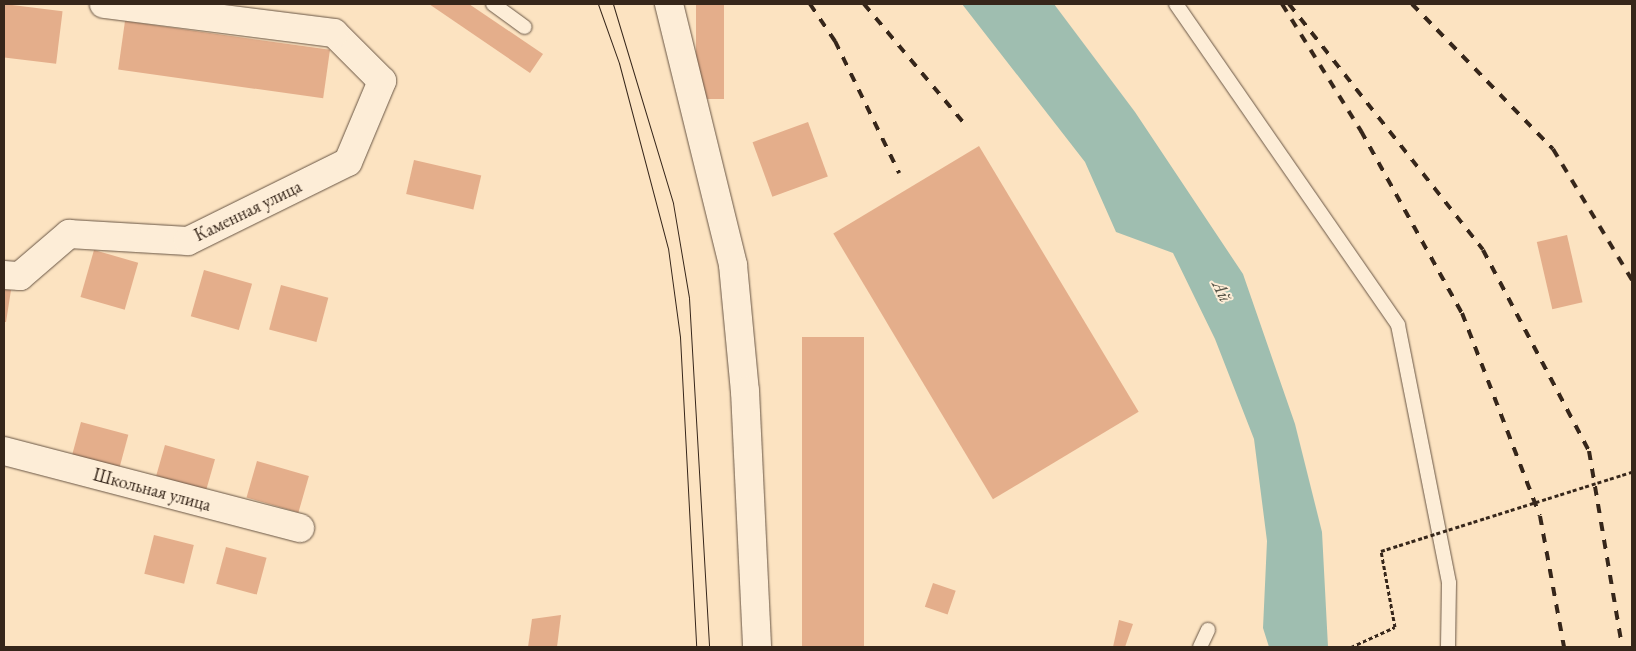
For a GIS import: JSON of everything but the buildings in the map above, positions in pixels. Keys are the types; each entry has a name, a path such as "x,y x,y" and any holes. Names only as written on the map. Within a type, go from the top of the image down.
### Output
{"street":[{"name":"Каменная улица","path":"4,275 20,276 68,234 188,240 348,162 382,81 334,33 104,4"},
{"path":"669,4 733,264 745,391 757,647"},
{"name":"Школьная улица","path":"4,452 300,528"}],"lane":[{"path":"493,4 525,27"},
{"path":"1176,4 1398,325 1450,583 1448,647"},
{"path":"1200,647 1208,630"}],"path":[{"path":"1351,647 1394,627 1381,551 1632,472"}],"water":[{"name":"Ай","path":"962,4 1054,4 1135,112 1243,274 1295,424 1322,532 1328,647 1269,647 1263,628 1267,541 1254,439 1215,339 1173,253 1116,232 1085,162"}],"tram line":[{"path":"598,4 619,63 668,248 680,337 696,647"},
{"path":"613,4 673,203 689,298 709,647"}],"railway":[{"path":"810,4 835,41 899,173"},
{"path":"864,4 963,122"},
{"path":"1282,4 1361,131 1462,313 1540,516 1564,647"},
{"path":"1289,4 1483,250 1589,451 1622,647"},
{"path":"1412,4 1553,149 1632,280"}]}
